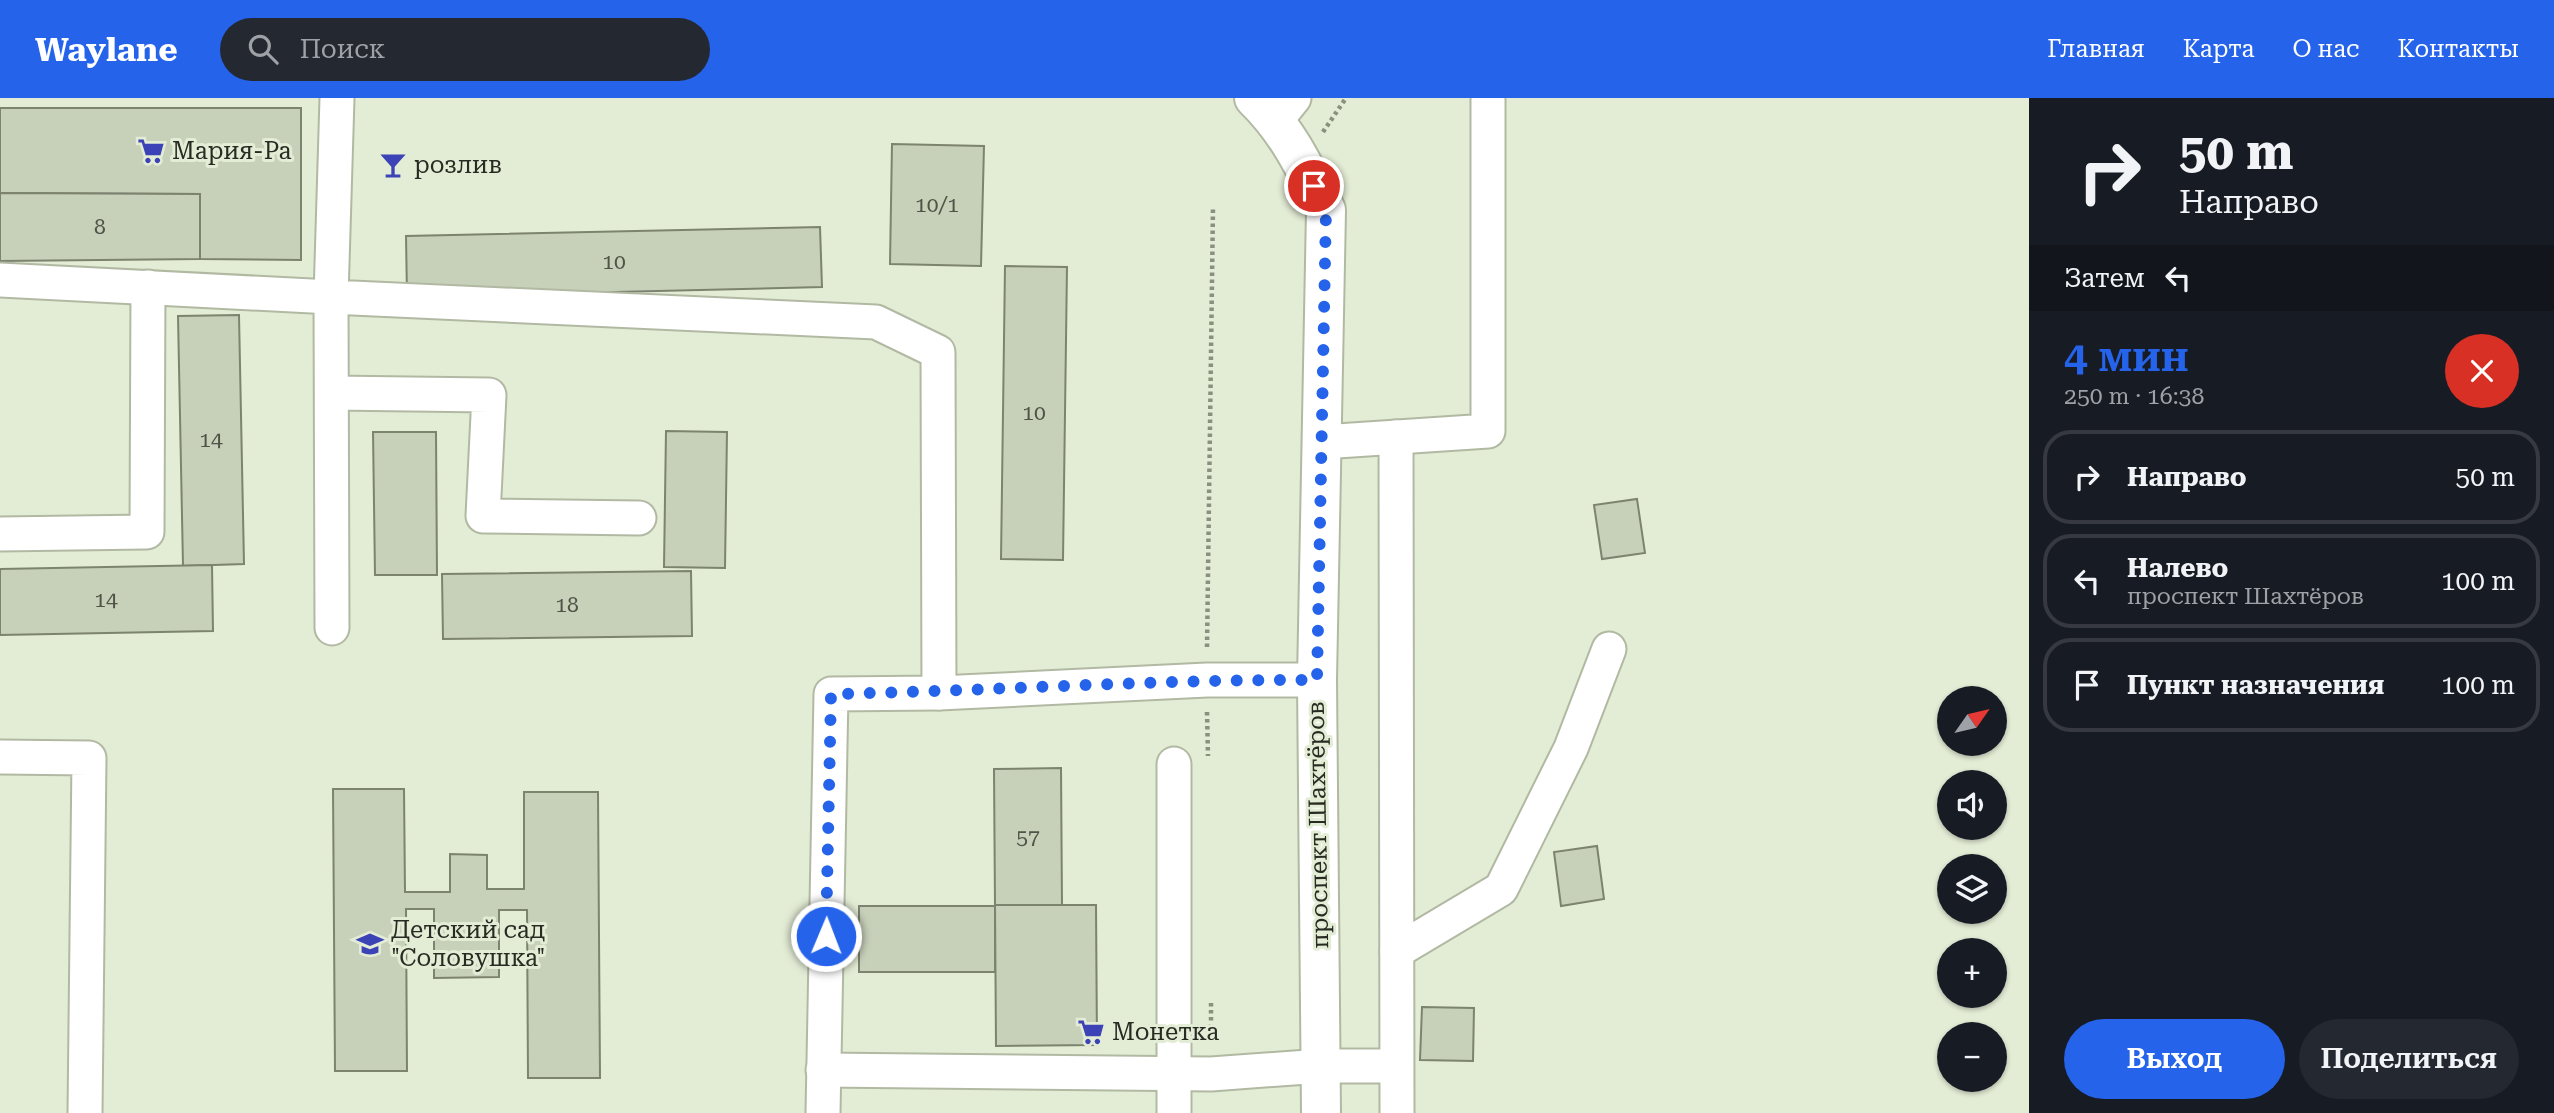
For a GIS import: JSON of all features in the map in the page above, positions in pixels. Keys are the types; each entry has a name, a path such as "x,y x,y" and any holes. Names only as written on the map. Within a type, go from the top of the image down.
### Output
{"main road":[{"name":"проспект Шахтёров","path":"1275,105 1326,210 1317,680 1321,1113"}],"street":[{"path":"332,628 331,297 337,98"},
{"path":"1322,442 1488,432 1488,98"},
{"path":"0,280 876,322 938,352 939,693"},
{"path":"0,534 147,532 148,288"},
{"path":"332,393 489,395 483,516 639,518"},
{"path":"1396,437 1397,1113"},
{"path":"1397,951 1501,889 1571,748 1609,649"},
{"path":"823,1113 831,694 939,693 1207,680 1317,680"},
{"path":"0,757 89,758 85,1113"},
{"path":"1174,764 1174,1113"},
{"path":"823,1070 1211,1074 1321,1066 1396,1066"}],"building":[{"name":"Мария-Ра","path":"0,108 301,108 301,260 200,259 200,194 0,193"},
{"path":"892,144 984,146 981,266 890,264"},
{"path":"0,193 200,194 200,259 0,261"},
{"path":"820,227 822,287 407,297 406,236"},
{"path":"1005,266 1067,267 1063,560 1001,559"},
{"path":"239,315 244,564 183,566 178,316"},
{"path":"666,431 727,432 725,568 664,567"},
{"path":"373,432 436,432 437,575 375,575"},
{"path":"1637,499 1645,553 1602,559 1594,505"},
{"path":"212,565 213,631 0,635 0,569"},
{"path":"691,571 692,636 443,639 442,574"},
{"path":"1061,768 1062,905 995,906 994,769"},
{"name":"Детский сад \"Соловушка\"","path":"333,789 404,789 405,892 450,892 450,854 487,855 487,889 524,889 524,792 598,792 600,1078 528,1078 527,910 499,910 499,977 434,978 434,909 406,909 407,1071 335,1071"},
{"path":"1597,846 1604,899 1561,906 1554,852"},
{"path":"995,905 1096,905 1097,1045 996,1046"},
{"path":"859,906 995,906 995,972 859,972"},
{"path":"1422,1007 1474,1008 1473,1061 1420,1060"}],"place":[{"name":"Мария-Ра","path":"151,151"},
{"name":"розлив","path":"393,165"},
{"name":"Детский сад \"Соловушка\"","path":"370,944"},
{"name":"Монетка","path":"1091,1032"}],"route":[{"path":"826,936 831,694 939,693 1207,680 1317,680 1326,210 1314,186"}]}
